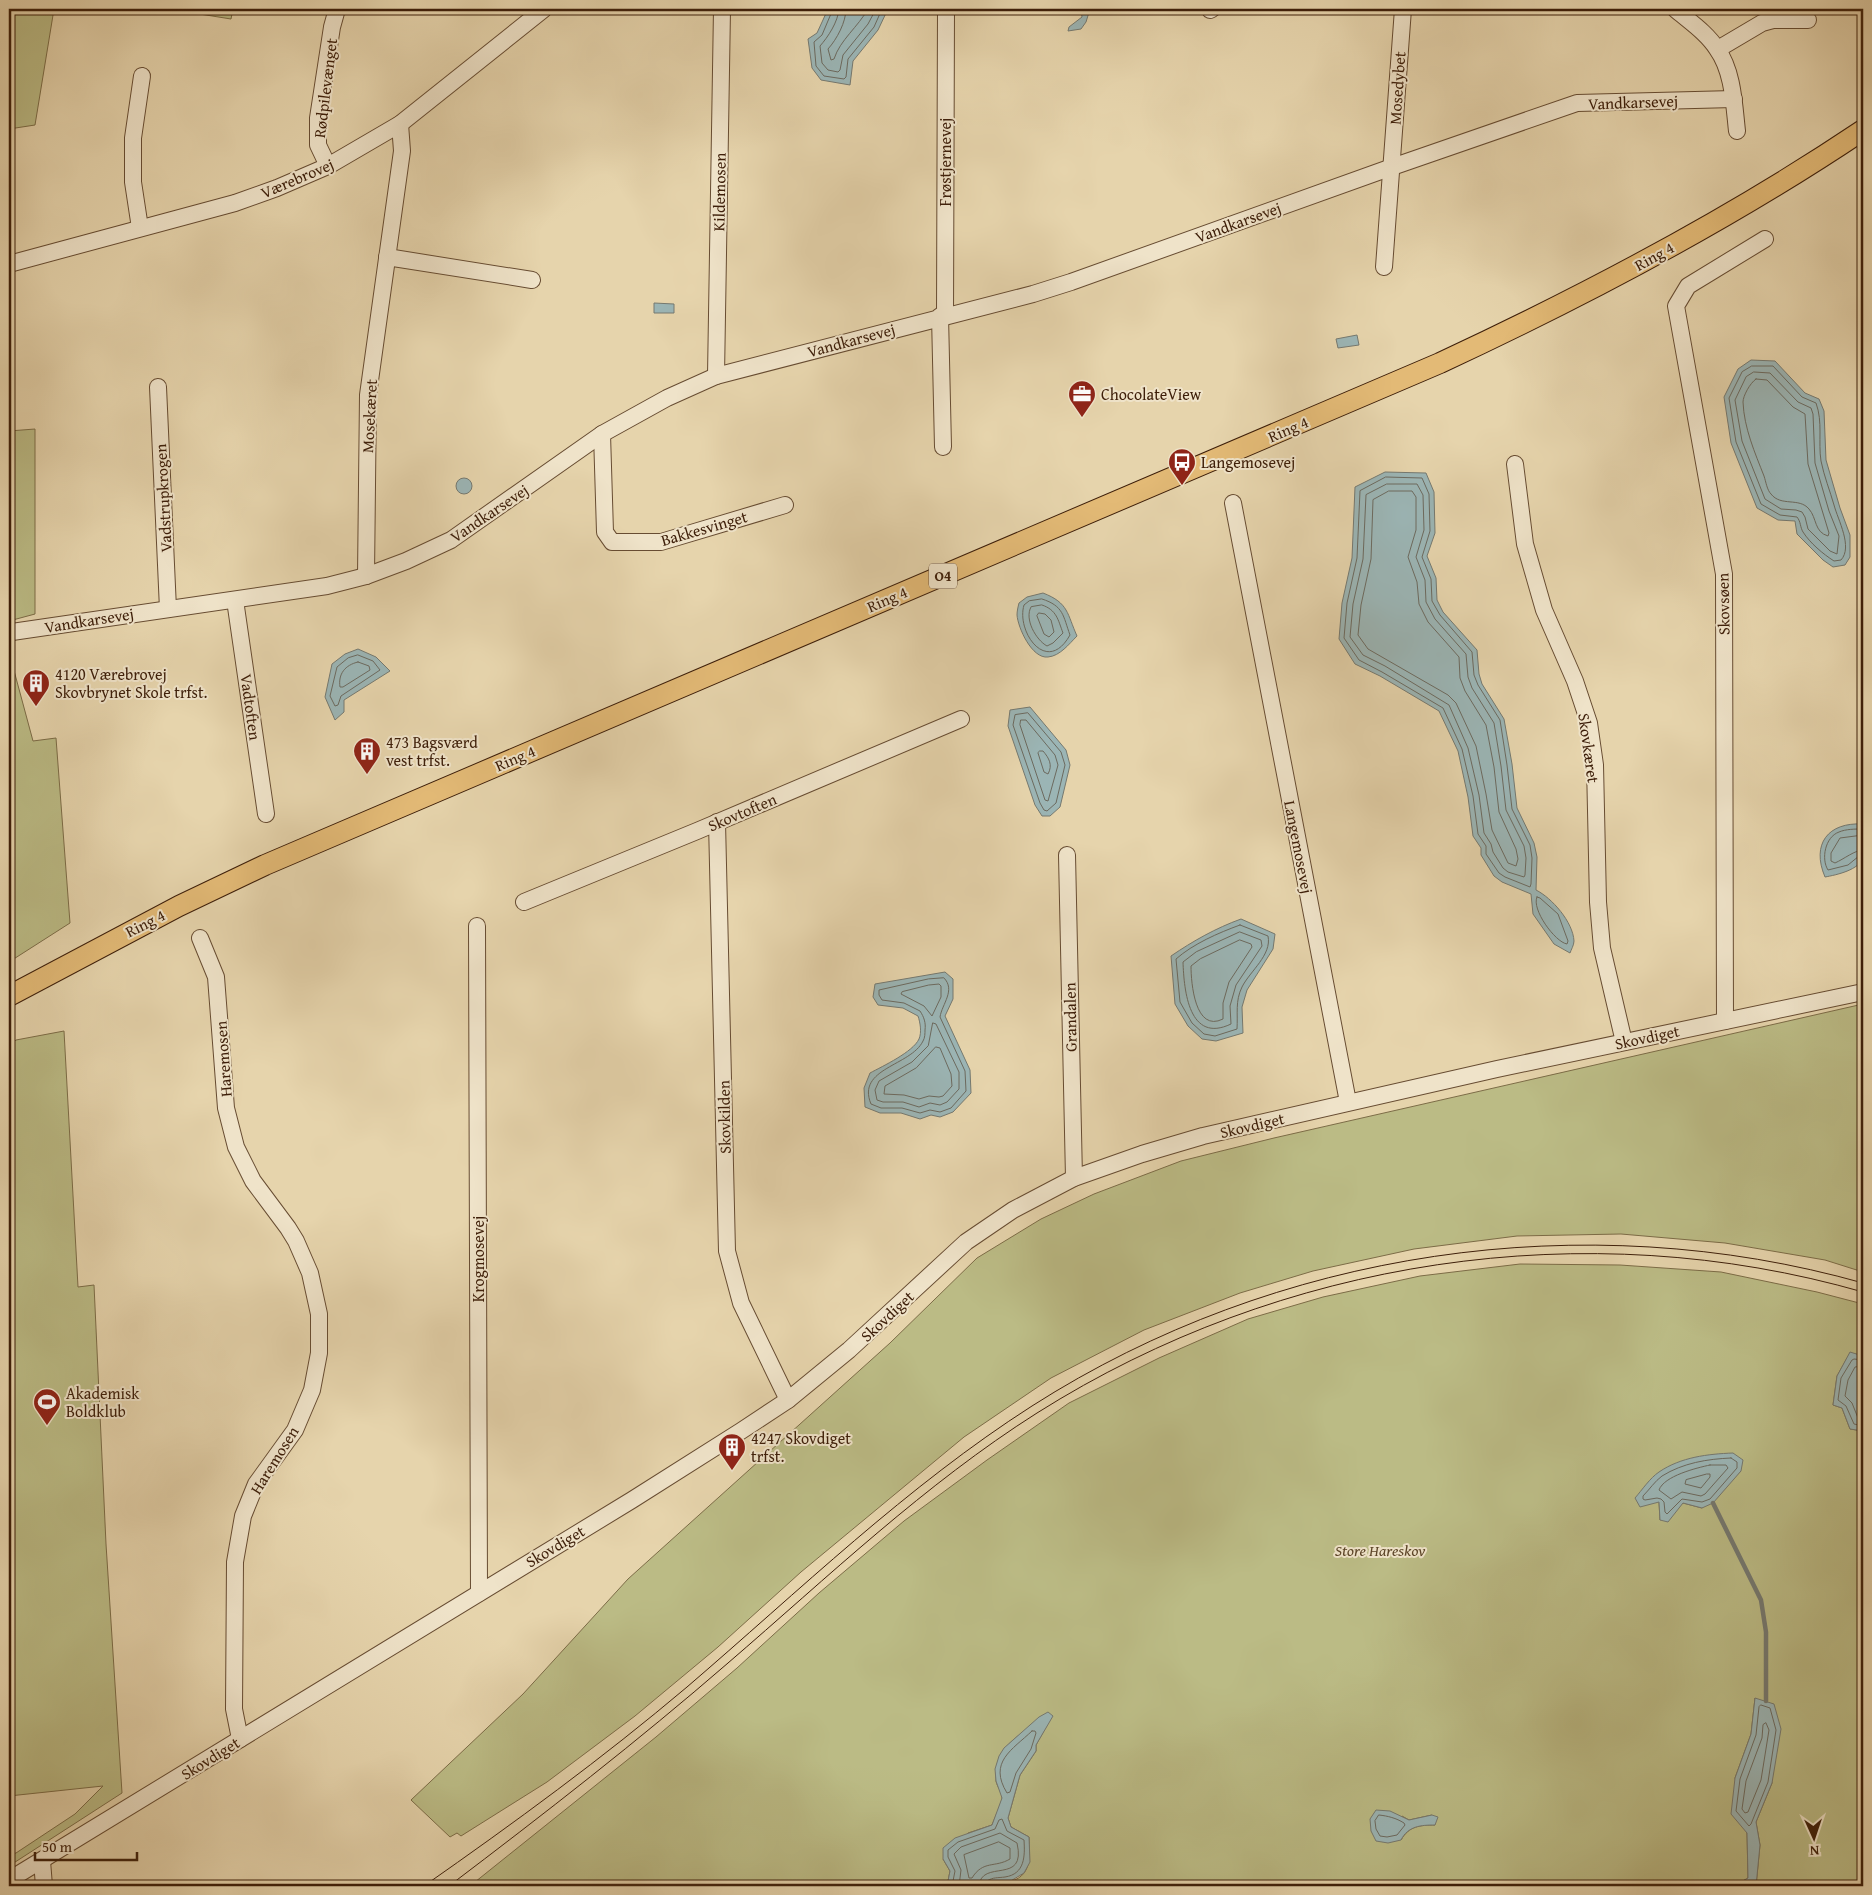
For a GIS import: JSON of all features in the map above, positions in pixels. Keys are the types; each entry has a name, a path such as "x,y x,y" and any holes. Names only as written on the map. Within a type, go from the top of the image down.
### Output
{"main road":[{"name":"Ring 4","path":"9,996 178,906 283,857 1440,363 1582,295 1674,246 1753,200 1863,130"}],"street":[{"name":"Rødpilevænget","path":"328,166 318,145 318,118 332,27 337,9"},
{"name":"Værebrovej","path":"9,264 235,203 277,188 328,166 400,124 544,9"},
{"name":"Kildemosen","path":"716,376 722,9"},
{"name":"Frøstjernevej","path":"942,316 946,9"},
{"name":"Mosedybet","path":"1392,167 1403,9"},
{"path":"1675,9 1718,49 1726,65 1734,99 1737,131"},
{"path":"1718,49 1762,23 1773,20 1808,20"},
{"path":"140,228 133,182 133,138 142,76"},
{"name":"Vandkarsevej","path":"12,632 327,586 366,576 406,561 451,540 602,434 668,398 716,376 1033,294 1071,282 1577,103 1734,99"},
{"name":"Mosekæret","path":"366,576 368,395 402,151 400,124"},
{"path":"1384,267 1392,167"},
{"name":"Skovsøen","path":"1725,1021 1724,574 1676,306 1688,286 1766,239"},
{"path":"387,257 532,280"},
{"path":"942,316 943,447"},
{"name":"Vadstrupkrogen","path":"158,387 168,609"},
{"name":"Bakkesvinget","path":"602,434 605,532 612,542 661,542 784,505"},
{"name":"Skovkæret","path":"1515,464 1524,544 1544,610 1575,681 1589,723 1595,765 1598,902 1602,948 1624,1042"},
{"name":"Langemosevej","path":"1233,503 1348,1102"},
{"name":"Vadtoften","path":"235,600 266,814"},
{"name":"Skovtoften","path":"524,902 961,720"},
{"name":"Skovkilden","path":"717,822 727,1251 741,1303 788,1400"},
{"name":"Grandalen","path":"1067,855 1074,1178"},
{"name":"Krogmosevej","path":"477,926 479,1593"},
{"name":"Haremosen","path":"200,938 216,977 226,1108 236,1147 253,1181 296,1241 310,1274 319,1314 319,1352 312,1390 294,1430 256,1484 242,1516 235,1562 234,1709 240,1739"},
{"name":"Skovdiget","path":"9,1880 632,1500 788,1400 850,1350 966,1242 1013,1210 1074,1178 1142,1154 1203,1136 1348,1102 1863,992"},
{"path":"42,1861 44,1886"}],"green space":[{"path":"9,9 54,9 35,125 9,129"},
{"path":"182,9 233,9 231,19 181,11"},
{"path":"35,429 35,614 9,621 9,431"},
{"path":"9,652 33,741 56,738 70,923 9,962"},
{"path":"1863,1004 1863,1272 1825,1260 1725,1243 1621,1234 1517,1236 1414,1249 1313,1271 1240,1293 1144,1330 1051,1378 964,1437 801,1572 718,1647 635,1716 547,1782 461,1836 457,1833 450,1837 411,1800 523,1694 628,1579 890,1343 977,1258 1041,1219 1094,1194 1181,1161 1274,1138"},
{"name":"Akademisk Boldklub","path":"64,1031 78,1287 94,1285 106,1544 122,1793 9,1866 9,1855 16,1853 75,1814 103,1786 9,1796 9,1046 16,1040"},
{"name":"Store Hareskov","path":"1520,1264 1620,1265 1721,1272 1817,1292 1863,1304 1863,1356 1850,1353 1837,1376 1833,1405 1842,1408 1850,1429 1863,1431 1863,1886 1756,1886 1760,1845 1756,1822 1772,1783 1755,1698 1751,1734 1735,1778 1747,1833 1748,1878 1734,1886 987,1886 1015,1880 1021,1876 1028,1866 1030,1852 1029,1837 1011,1827 1008,1818 1020,1775 1036,1751 1036,1745 1052,1716 1022,1733 1005,1748 996,1768 996,1781 1002,1794 999,1809 992,1825 968,1833 943,1859 950,1871 947,1886 470,1886 656,1737 737,1668 819,1593 904,1521 1069,1403 1159,1358 1248,1319 1323,1297 1420,1276","holes":["1741,1471 1702,1508 1683,1503 1660,1520 1659,1502","1432,1815 1435,1825 1415,1827 1404,1835 1401,1840 1402,1816 1409,1820"]}],"water":[{"path":"828,9 886,9 887,11 878,30 853,61 850,85 821,80 812,68 808,39 817,33"},
{"path":"1081,9 1090,9 1086,22 1081,29 1068,31 1069,27 1082,17"},
{"path":"654,303 674,304 674,313 654,313"},
{"path":"1357,335 1359,345 1338,348 1336,339"},
{"path":"1751,360 1775,361 1805,393 1819,399 1824,411 1826,460 1850,535 1850,557 1845,565 1833,567 1823,560 1797,534 1795,521 1778,520 1757,508 1731,443 1724,397 1738,369"},
{"path":"1385,472 1426,473 1434,492 1435,533 1427,556 1436,578 1437,600 1443,612 1477,650 1479,674 1482,684 1504,719 1517,808 1534,843 1537,857 1536,890 1561,911 1570,926 1574,941 1570,953 1554,944 1533,914 1531,894 1502,882 1494,876 1481,855 1481,848 1473,836 1468,797 1458,751 1439,711 1380,676 1355,664 1339,639 1342,603 1352,558 1355,487"},
{"path":"464,478 470,480 472,486 470,492 464,494 458,492 456,486 458,480"},
{"path":"1043,593 1063,605 1077,636 1060,652 1048,657 1042,656 1031,648 1023,635 1017,615 1019,603 1027,597"},
{"path":"358,649 376,657 390,671 344,700 344,712 335,720 325,697 332,664 345,654"},
{"path":"1030,707 1066,750 1070,765 1060,807 1050,816 1042,816 1035,805 1008,726 1010,710"},
{"path":"1851,824 1863,824 1864,849 1861,862 1853,869 1825,877 1820,855 1826,837 1840,827"},
{"path":"1241,919 1275,934 1273,949 1247,990 1242,1007 1243,1033 1216,1041 1202,1039 1188,1026 1175,1004 1171,956 1205,935"},
{"path":"945,972 953,979 953,999 945,1016 970,1070 971,1093 953,1112 940,1117 931,1115 920,1119 901,1113 880,1113 865,1107 864,1088 870,1073 911,1049 919,1039 920,1033 918,1016 903,1008 878,1005 873,997 875,984"},
{"path":"1850,1352 1863,1356 1863,1431 1850,1429 1842,1408 1833,1405 1837,1376"},
{"path":"1733,1453 1743,1460 1741,1471 1713,1503 1702,1508 1683,1503 1668,1522 1660,1520 1659,1502 1640,1507 1635,1498 1649,1481 1667,1467 1704,1455"},
{"path":"1755,1698 1774,1704 1781,1729 1772,1783 1756,1822 1760,1845 1756,1886 1734,1886 1748,1878 1747,1833 1731,1814 1735,1778 1751,1734"},
{"path":"1048,1712 1053,1716 1036,1745 1036,1751 1020,1775 1008,1818 1011,1827 1029,1837 1030,1862 1024,1873 1009,1882 993,1883 987,1886 947,1886 950,1871 943,1859 943,1848 955,1838 992,1825 1002,1798 996,1781 995,1769 999,1756 1004,1748 1039,1717"},
{"path":"1376,1810 1390,1811 1409,1820 1432,1815 1438,1817 1435,1825 1415,1827 1407,1832 1401,1840 1388,1843 1376,1841 1371,1831 1370,1819"}],"waterway":[{"path":"1713,1503 1761,1600 1766,1632 1766,1701"}],"tram line":[{"path":"424,1886 591,1765 687,1687 897,1505 986,1437 1032,1406 1126,1353 1226,1310 1329,1278 1434,1256 1542,1246 1650,1247 1757,1259 1863,1283"},
{"path":"449,1886 625,1749 728,1663 878,1532 956,1470 1037,1413 1131,1360 1230,1318 1332,1286 1437,1265 1544,1255 1651,1256 1758,1268 1863,1292"}],"place":[{"name":"ChocolateView","path":"1082,418"},
{"name":"Langemosevej","path":"1182,486"},
{"name":"4120 Værebrovej Skovbrynet Skole trfst.","path":"36,707"},
{"name":"473 Bagsværd vest trfst.","path":"367,775"},
{"name":"Akademisk Boldklub","path":"47,1426"},
{"name":"4247 Skovdiget trfst.","path":"732,1471"}]}
